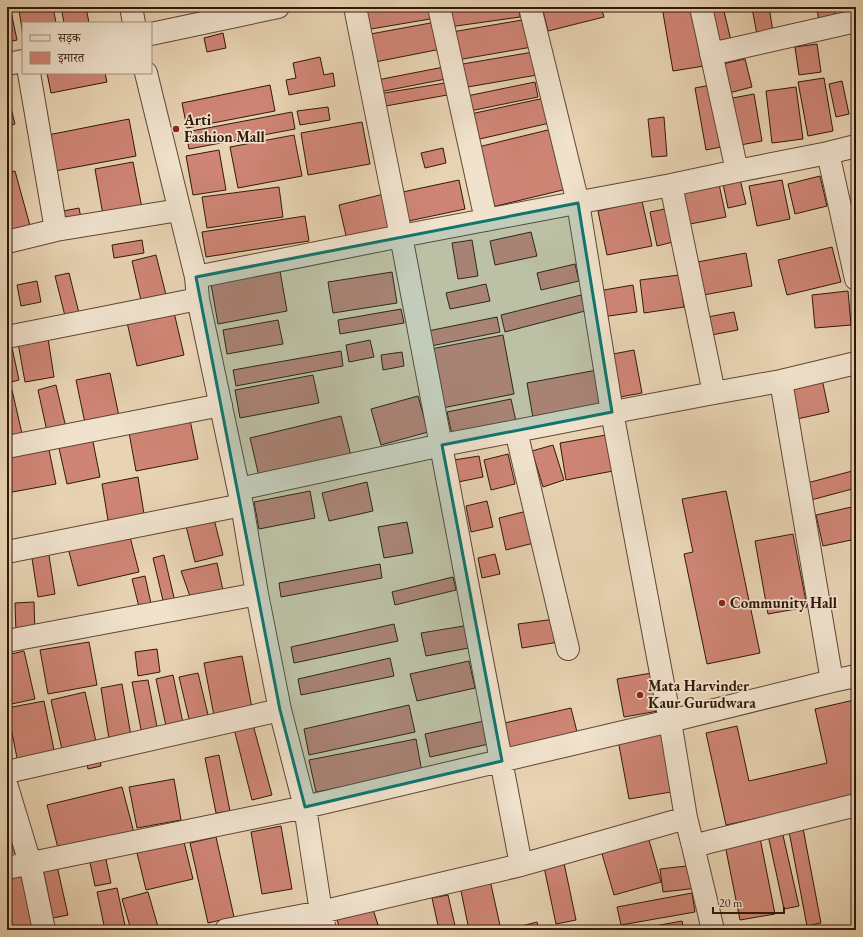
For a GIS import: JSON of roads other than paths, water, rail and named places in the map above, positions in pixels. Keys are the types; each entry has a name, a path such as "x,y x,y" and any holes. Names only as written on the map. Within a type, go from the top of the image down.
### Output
{"street":[{"path":"131,7 134,22"},
{"path":"152,34 278,7"},
{"path":"355,7 442,445 521,865"},
{"path":"439,7 486,220"},
{"path":"530,7 578,203 612,412 670,721 686,818 713,930"},
{"path":"701,7 737,171"},
{"path":"711,54 856,21"},
{"path":"7,64 22,61"},
{"path":"29,74 56,230"},
{"path":"146,74 196,277 198,299 240,497 280,710 305,807 323,921"},
{"path":"196,277 401,236 672,185 856,146"},
{"path":"828,153 856,279"},
{"path":"672,185 714,393"},
{"path":"7,242 56,230 179,210"},
{"path":"7,337 198,299"},
{"path":"7,552 240,497 442,445 782,381 856,363"},
{"path":"782,381 832,681"},
{"path":"7,447 221,405"},
{"path":"516,431 568,649"},
{"path":"7,641 257,594"},
{"path":"7,868 305,807 856,676"},
{"path":"7,772 280,710"},
{"path":"7,787 30,863 44,930"},
{"path":"693,846 856,805"},
{"path":"226,930 323,921 686,818"}],"place":[{"name":"Arti Fashion Mall","path":"176,129"},
{"name":"Community Hall","path":"722,603"},
{"name":"Mata Harvinder Kaur Gurudwara","path":"640,695"}]}
